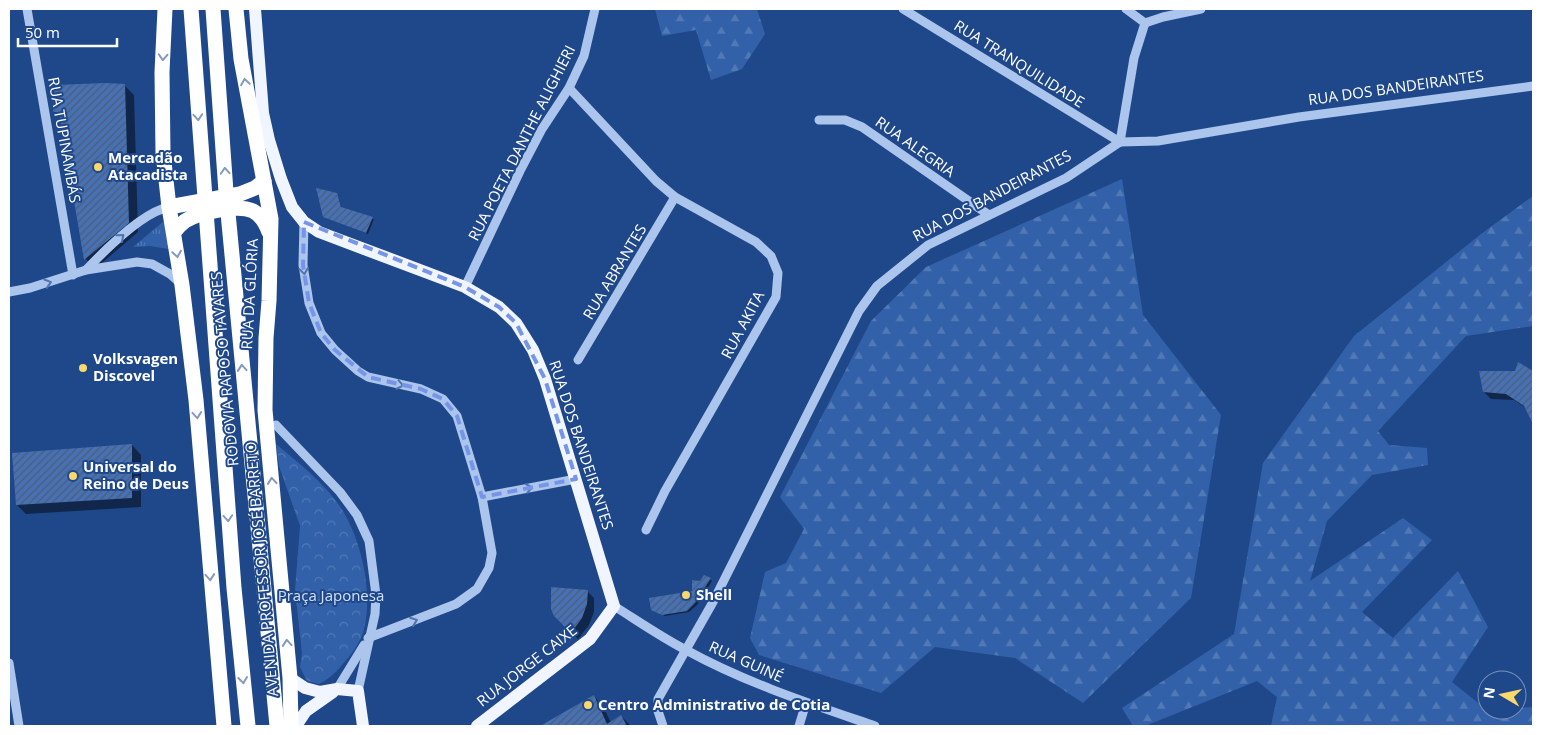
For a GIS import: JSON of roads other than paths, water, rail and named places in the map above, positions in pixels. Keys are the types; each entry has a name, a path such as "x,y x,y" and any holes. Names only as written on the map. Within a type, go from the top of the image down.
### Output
{"highway":[{"path":"165,9 162,120 166,181 182,285 196,400 224,726"},
{"name":"RODOVIA RAPOSO TAVARES","path":"191,9 234,588 248,726"},
{"name":"RODOVIA RAPOSO TAVARES","path":"213,9 226,192 277,726"},
{"name":"RUA DA GLÓRIA","path":"236,9 243,68 271,219 265,410"},
{"path":"166,181 182,195 196,201"},
{"path":"169,207 240,194 255,188 264,181"},
{"path":"174,232 191,218 222,209 243,208 252,210 259,215 271,236"},
{"name":"AVENIDA PROFESSOR JOSÉ BARRETO","path":"265,410 290,678 291,726"}],"main road":[{"path":"255,9 263,113 267,131 283,186 292,207 304,222"},
{"name":"RUA DOS BANDEIRANTES","path":"304,222 318,232 465,288 499,306 516,323 532,350 545,379 614,606"},
{"name":"RUA JORGE CAIXE","path":"477,726 590,640 614,606"},
{"path":"290,678 305,688 320,692 337,689 358,691 363,726"},
{"path":"296,726 306,711 337,689"}],"street":[{"name":"RUA TUPINAMBÁS","path":"27,9 73,275"},
{"name":"RUA POETA DANTHE ALIGHIERI","path":"465,288 520,171 542,129 569,88 584,56 594,9"},
{"name":"RUA TRANQUILIDADE","path":"903,9 1120,142"},
{"path":"1126,9 1145,23"},
{"path":"1145,23 1201,9"},
{"path":"1120,142 1134,58 1145,23"},
{"name":"RUA DOS BANDEIRANTES","path":"663,726 658,711 658,699 713,602 859,311 877,286 928,245 1066,178 1120,142 1158,141 1299,117 1533,86"},
{"name":"RUA AKITA","path":"569,88 656,180 675,197 756,242 771,256 778,272 776,296 665,491 646,530"},
{"name":"RUA ALEGRIA","path":"819,120 845,120 862,127 988,215"},
{"name":"RUA ABRANTES","path":"578,360 675,197"},
{"path":"86,270 148,216 169,207"},
{"path":"304,222 303,266 310,303 322,333 335,350 358,371 368,377 421,389 443,399 456,416 482,496 492,553 490,568 477,589 456,604 368,638 337,689"},
{"path":"9,292 30,288 86,270 137,262 152,264 170,274 182,285"},
{"path":"276,425 340,492 357,515 369,541 376,595 375,614 368,638 358,691"},
{"path":"482,496 576,479"},
{"name":"RUA GUINÉ","path":"614,606 686,650 741,677 875,726"},
{"path":"9,663 18,726"},
{"path":"799,726 806,702"}],"place":[{"name":"Mercadão Atacadista","path":"98,167"},
{"name":"Volksvagen Discovel","path":"83,368"},
{"name":"Universal do Reino de Deus","path":"73,476"},
{"name":"Shell","path":"686,595"},
{"name":"Centro Administrativo de Cotia","path":"588,705"}],"park label":[{"name":"Praça Japonesa","path":"331,596"}]}
